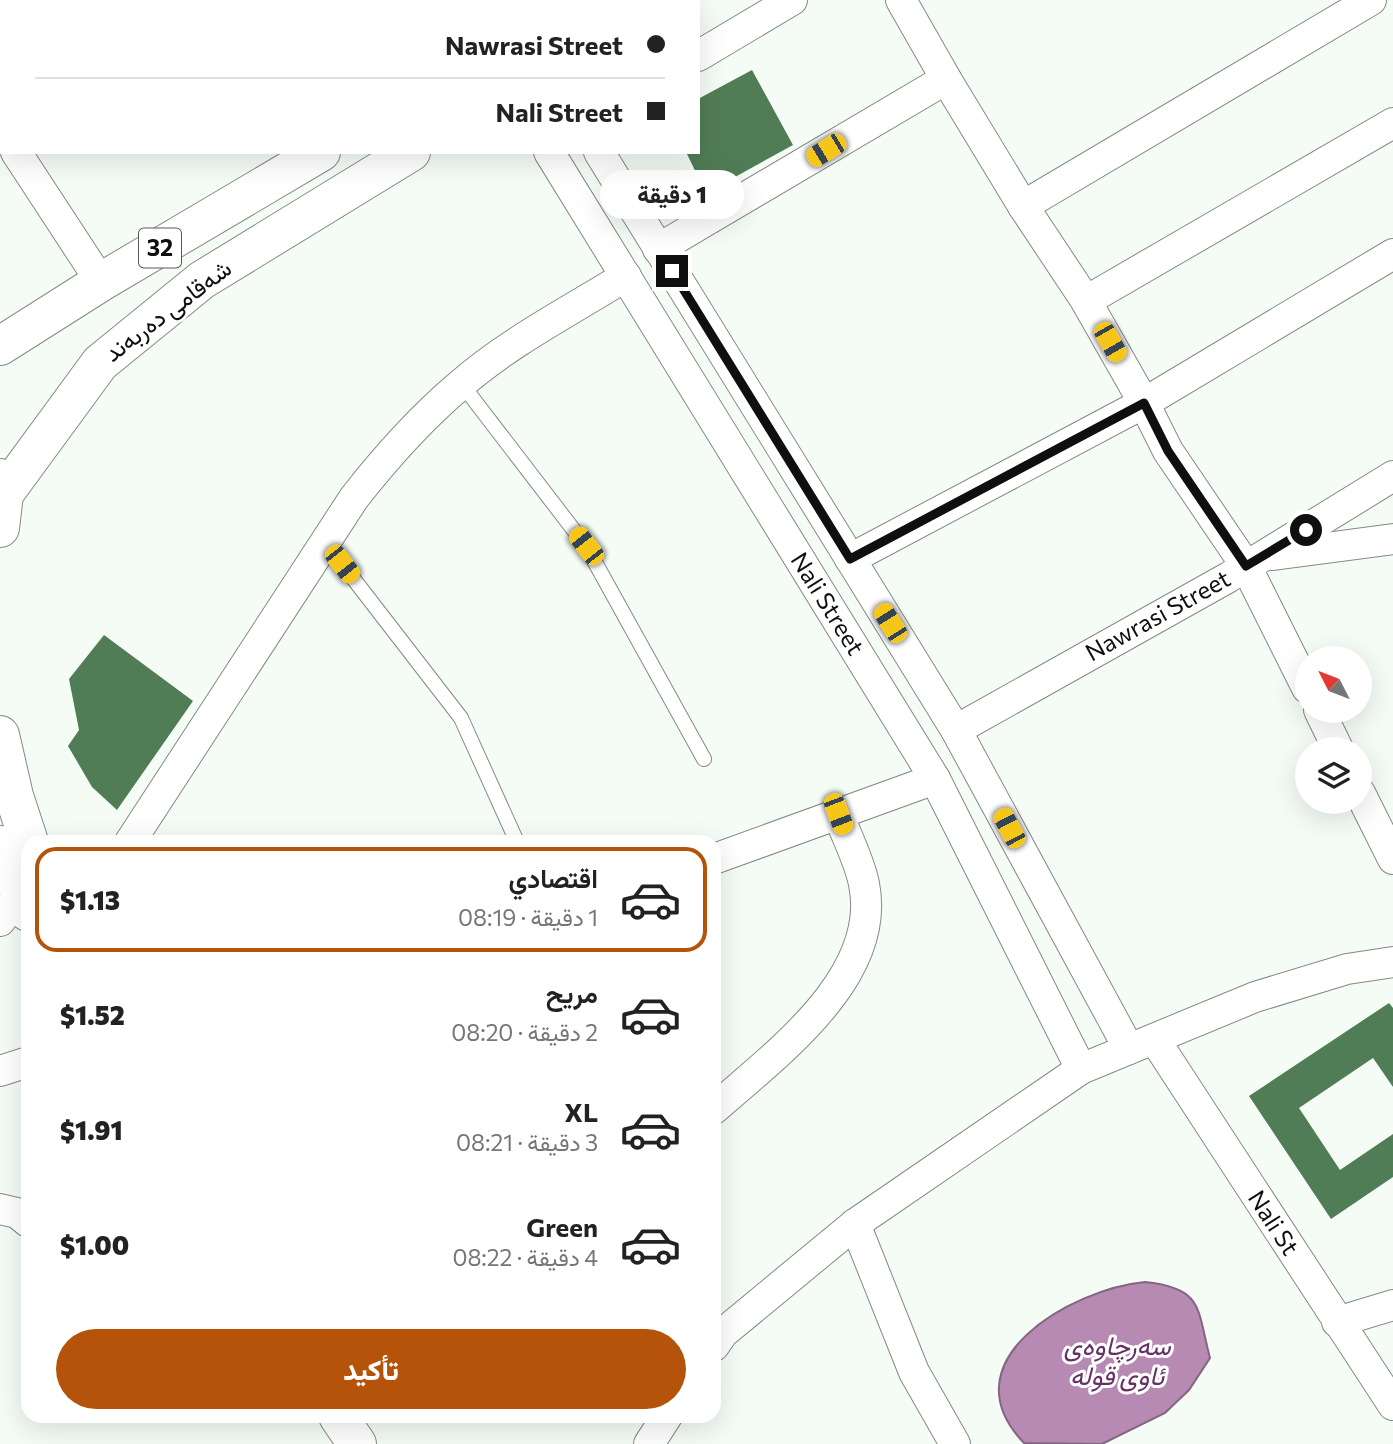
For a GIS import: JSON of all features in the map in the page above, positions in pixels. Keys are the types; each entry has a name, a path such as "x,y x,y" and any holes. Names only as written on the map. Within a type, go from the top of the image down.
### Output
{"highway":[{"name":"شەقامی دەربەند","path":"0,346 101,282 318,154"},
{"name":"شەقامی دەربەند","path":"1,500 100,363 202,280 408,154"},
{"path":"0,735 14,796 27,835"},
{"path":"0,845 16,909"},
{"path":"343,1423 358,1444"},
{"path":"372,1423 386,1444"}],"street":[{"path":"700,55 792,0"},
{"path":"901,0 1023,206 1086,301 1168,451 1254,561 1295,659"},
{"path":"1023,206 1371,0"},
{"path":"658,249 946,79"},
{"path":"1086,301 1393,123"},
{"path":"17,154 101,282"},
{"name":"Nali Street","path":"550,154 935,779 1081,1069"},
{"name":"Nali Street","path":"600,154 956,730 1142,1044"},
{"path":"850,559 1144,403 1393,254"},
{"path":"135,835 354,498 386,457 461,383 497,356 626,276"},
{"name":"Nawrasi Street","path":"956,730 1254,561 1393,476"},
{"path":"1254,561 1393,539"},
{"path":"721,856 935,779"},
{"path":"721,1103 802,1031 843,981 865,932 864,884 838,814"},
{"path":"1370,814 1393,859"},
{"path":"721,1336 855,1224 1081,1069 1255,997 1348,969 1393,962"},
{"name":"Nali St","path":"1142,1044 1393,1405"},
{"path":"0,1071 21,1064"},
{"path":"0,1209 21,1217"},
{"path":"855,1224 914,1372 955,1444"},
{"path":"1337,1322 1393,1305"},
{"path":"649,1444 662,1423"}],"lane":[{"path":"461,383 586,546 704,759"},
{"path":"325,542 461,718 514,835"}],"water":[{"name":"سەرچاوەی ئاوی قولە","path":"1145,1282 1178,1290 1195,1304 1210,1358 1189,1390 1165,1413 1102,1444 1024,1443 1003,1413 999,1384 1008,1358 1027,1334 1053,1314 1115,1288"}],"building":[{"path":"752,70 793,145 706,193 687,154 700,154 700,98"},
{"path":"104,635 193,701 117,810 92,787 68,746 79,730 69,679"},
{"path":"1389,1003 1393,1008 1393,1087 1373,1058 1299,1108 1340,1170 1393,1134 1393,1177 1331,1219 1249,1096"}],"route":[{"path":"672,271 850,559 1144,403 1168,451 1246,566 1306,530"}]}
